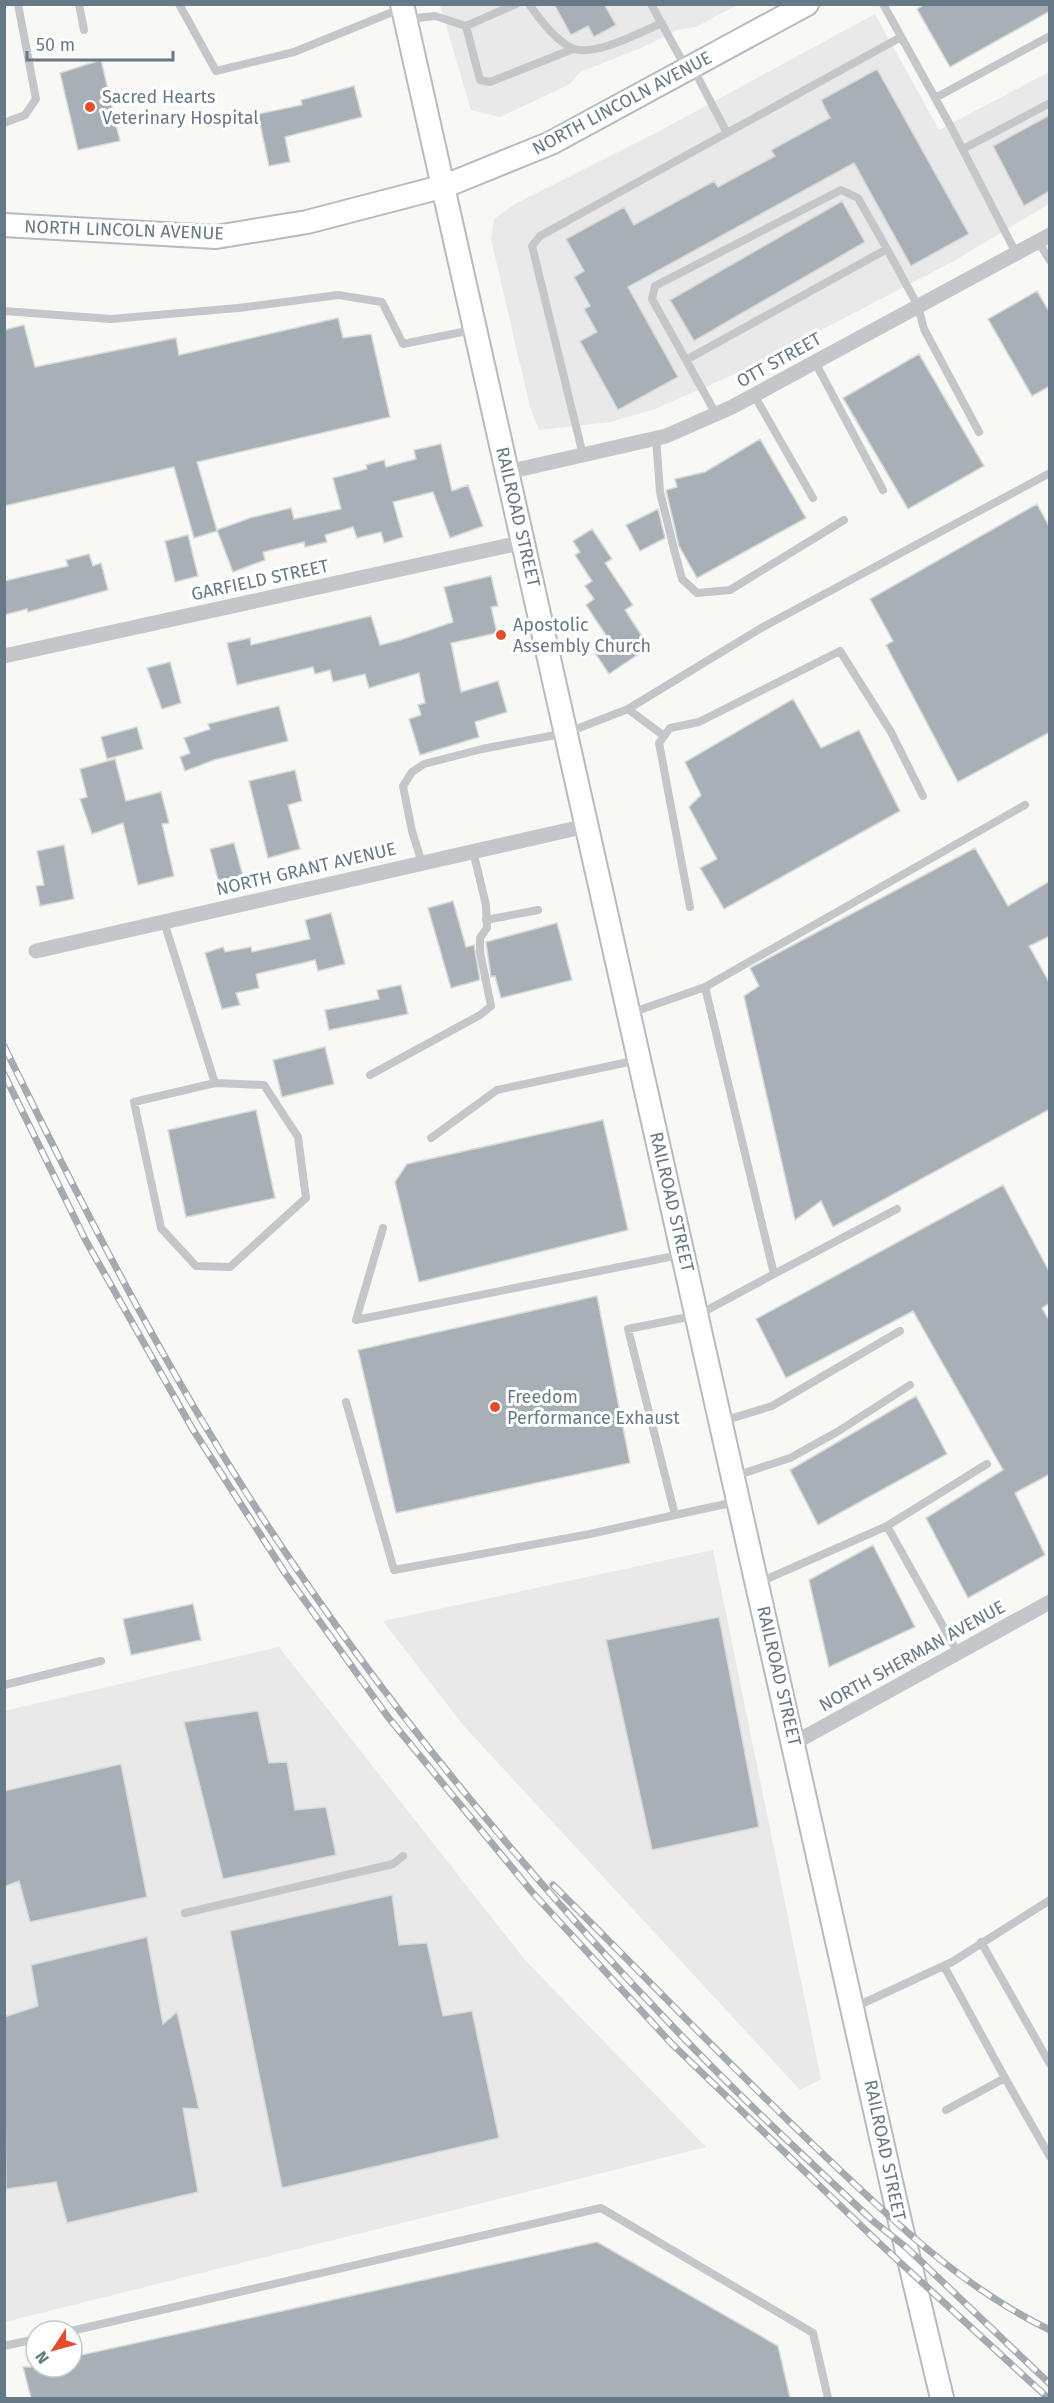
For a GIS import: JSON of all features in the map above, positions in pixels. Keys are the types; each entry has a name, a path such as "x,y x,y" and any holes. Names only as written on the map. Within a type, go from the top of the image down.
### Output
{"main road":[{"name":"NORTH LINCOLN AVENUE","path":"4,225 216,237 307,222 445,186 551,143 807,4"},
{"name":"RAILROAD STREET","path":"403,10 445,186 586,826 942,2398"}],"street":[{"name":"OTT STREET","path":"508,472 656,438 716,414 1044,238"},
{"name":"GARFIELD STREET","path":"4,656 524,542"},
{"name":"NORTH GRANT AVENUE","path":"36,951 586,826"},
{"name":"NORTH SHERMAN AVENUE","path":"794,1743 1050,1602"}],"lane":[{"path":"4,123 25,115 36,99 18,4"},
{"path":"79,4 84,30"},
{"path":"179,4 216,71 294,52 403,10 435,16 466,26 516,4"},
{"path":"529,4 550,31 573,49"},
{"path":"651,4 727,133"},
{"path":"883,4 963,149 1016,253"},
{"path":"466,26 480,80 490,82 573,49 592,51 662,24"},
{"path":"934,98 1050,36"},
{"path":"584,454 532,246 540,236 902,37"},
{"path":"963,149 1050,104"},
{"path":"716,414 652,299 656,286 841,190 858,198 918,306 924,329 980,432"},
{"path":"1044,238 1050,261"},
{"path":"686,360 887,249"},
{"path":"4,311 111,319 238,308 338,295 382,302 403,344 477,329"},
{"path":"815,362 883,490"},
{"path":"754,395 813,498"},
{"path":"656,438 660,492 674,549 682,579 697,593 729,590 844,520"},
{"path":"422,863 412,831 403,786 412,772 424,764 566,733 628,709 763,627 1050,473"},
{"path":"690,907 659,743 670,728 699,722 840,651 891,732 923,796"},
{"path":"628,709 664,736"},
{"path":"629,1014 705,987 1025,805"},
{"path":"370,1075 480,1015 491,1006 480,952 480,938 487,928 486,905 473,851"},
{"path":"486,920 538,910"},
{"path":"164,922 177,969 215,1083"},
{"path":"705,987 774,1274"},
{"path":"431,1138 497,1089 639,1059"},
{"path":"215,1083 264,1085 298,1137 306,1198 230,1267 196,1266 160,1228 134,1102 215,1083"},
{"path":"675,1515 628,1329 698,1315 897,1209"},
{"path":"382,1228 356,1320 684,1254"},
{"path":"721,1421 772,1406 900,1331"},
{"path":"734,1477 790,1458 837,1432 910,1385"},
{"path":"346,1402 394,1570 590,1534 740,1501"},
{"path":"758,1582 887,1526 987,1464"},
{"path":"887,1526 958,1653"},
{"path":"4,1685 101,1661"},
{"path":"185,1913 393,1864 403,1856"},
{"path":"853,2007 944,1966 1050,1900"},
{"path":"981,1942 1050,2064"},
{"path":"944,1966 1050,2157"},
{"path":"946,2110 1005,2078"},
{"path":"84,2328 601,2208 813,2333 828,2398"},
{"path":"4,2346 24,2342"}],"shaded area":[{"path":"440,5 737,5 696,27 677,30 639,49 580,72 570,84 500,117 471,110"},
{"path":"875,14 939,130 1049,72 1049,204 954,261 748,368 655,409 611,422 539,430 530,407 491,239 494,219 515,204 654,134"},
{"path":"713,1550 821,2079 800,2090 463,1725 383,1621"},
{"path":"279,1647 525,1960 706,2147 5,2322 4,1711"}],"building":[{"path":"554,4 604,4 616,25 594,37 588,26 571,35"},
{"path":"925,4 1050,4 1050,11 950,67 917,9"},
{"name":"Sacred Hearts Veterinary Hospital","path":"101,60 120,141 78,150 60,73"},
{"path":"877,69 969,234 911,266 854,163 628,287 678,377 618,410 580,341 597,332 584,309 590,306 574,277 584,271 566,239 624,207 634,225 714,181 718,187 775,156 771,150 830,118 821,100"},
{"path":"354,86 362,117 285,137 290,162 269,166 258,114 302,105 301,100"},
{"path":"1050,115 1050,191 1024,206 993,146"},
{"path":"842,201 865,242 694,341 670,300"},
{"path":"1037,291 1050,313 1050,386 1032,396 988,319"},
{"path":"338,318 343,338 371,334 390,417 197,462 217,531 194,538 174,467 4,506 4,330 24,325 35,367 176,338 179,355"},
{"path":"919,354 984,466 908,509 843,398"},
{"path":"760,439 806,518 697,578 679,546 666,490 677,487 675,479 705,472"},
{"path":"441,444 452,491 468,485 483,526 450,538 433,492 393,502 403,537 384,543 381,532 357,538 353,527 325,535 327,542 305,547 304,542 263,552 265,560 233,572 217,530 250,518 291,508 294,519 341,509 333,478 367,469 366,465 384,460 386,467 416,459 414,450"},
{"path":"1037,504 1050,528 1050,732 958,782 886,645 893,641 870,599"},
{"path":"658,509 665,538 640,551 626,525"},
{"path":"592,529 612,559 605,563 633,605 625,610 649,647 609,674 595,653 611,643 586,605 594,599 585,586 592,581 575,555 580,552 573,541"},
{"path":"188,535 198,576 175,582 165,541"},
{"path":"89,554 93,566 101,563 108,590 28,612 27,609 4,615 4,581 68,566 66,560"},
{"path":"491,576 498,606 491,607 497,633 451,643 461,692 498,681 507,712 475,722 479,737 420,755 409,719 421,715 418,705 425,703 419,673 369,688 365,674 333,682 330,670 315,674 313,667 237,685 227,643 250,638 251,645 371,616 380,645 400,640 453,622 444,587"},
{"path":"170,662 181,703 162,709 147,668"},
{"path":"793,699 821,748 859,730 900,811 724,909 700,868 717,859 689,807 701,795 685,762"},
{"path":"279,706 288,741 214,760 185,771 180,757 190,753 184,738 210,729 208,724"},
{"path":"137,727 143,749 107,759 101,737"},
{"path":"115,759 126,801 161,792 169,823 162,824 174,876 138,885 123,823 92,834 80,799 87,797 80,769"},
{"path":"295,770 302,801 288,805 300,849 268,858 249,781"},
{"path":"234,843 243,876 219,883 210,849"},
{"path":"64,845 74,899 40,906 36,886 44,885 37,851"},
{"path":"975,848 1008,906 1050,881 1050,936 1029,946 1050,984 1050,1109 833,1227 821,1201 795,1220 744,996 759,986 750,968"},
{"path":"453,901 466,947 474,945 480,980 451,988 428,908"},
{"path":"331,913 345,964 318,971 315,960 256,974 259,988 236,993 240,1005 222,1009 205,953 223,947 225,952 251,947 252,952 310,939 305,920"},
{"path":"557,923 572,980 501,998 495,976 491,977 486,942"},
{"path":"401,985 408,1014 329,1030 325,1010 379,999 377,990"},
{"path":"325,1047 334,1084 282,1097 273,1060"},
{"path":"256,1110 275,1198 186,1217 168,1130"},
{"path":"603,1120 628,1230 419,1282 395,1182 407,1164"},
{"path":"1003,1185 1050,1273 1050,1303 1042,1308 1050,1322 1050,1474 1015,1493 1045,1555 968,1598 926,1518 1003,1470 913,1311 786,1378 756,1319"},
{"name":"Freedom Performance Exhaust","path":"597,1296 630,1463 396,1513 358,1350"},
{"path":"916,1396 947,1454 818,1525 790,1470"},
{"path":"873,1545 915,1627 829,1667 809,1580"},
{"path":"193,1604 201,1640 131,1655 123,1619"},
{"path":"719,1617 759,1827 652,1850 606,1640"},
{"path":"258,1711 269,1763 287,1762 295,1810 326,1807 336,1855 223,1879 184,1722"},
{"path":"121,1764 147,1897 30,1922 19,1881 4,1887 4,1791"},
{"path":"392,1895 399,1945 427,1943 443,2016 472,2011 499,2138 282,2188 230,1931"},
{"path":"147,1937 163,2024 177,2012 199,2109 183,2108 198,2192 67,2223 56,2182 6,2189 4,2017 38,2006 31,1965"},
{"path":"597,2242 778,2346 790,2398 31,2398 26,2379 84,2379 84,2354"}],"railway":[{"path":"4,1046 99,1235 201,1419 252,1502 306,1583 362,1662 421,1739 546,1888 701,2056 873,2221 907,2248 1050,2384"},
{"path":"4,1074 86,1241 192,1428 285,1573 388,1717 532,1892 671,2043 879,2243 1048,2398"},
{"path":"553,1885 755,2088 903,2228 958,2274 1018,2313 1050,2330"}],"place":[{"name":"Sacred Hearts Veterinary Hospital","path":"90,107"},
{"name":"Apostolic Assembly Church","path":"501,635"},
{"name":"Freedom Performance Exhaust","path":"495,1407"}]}
